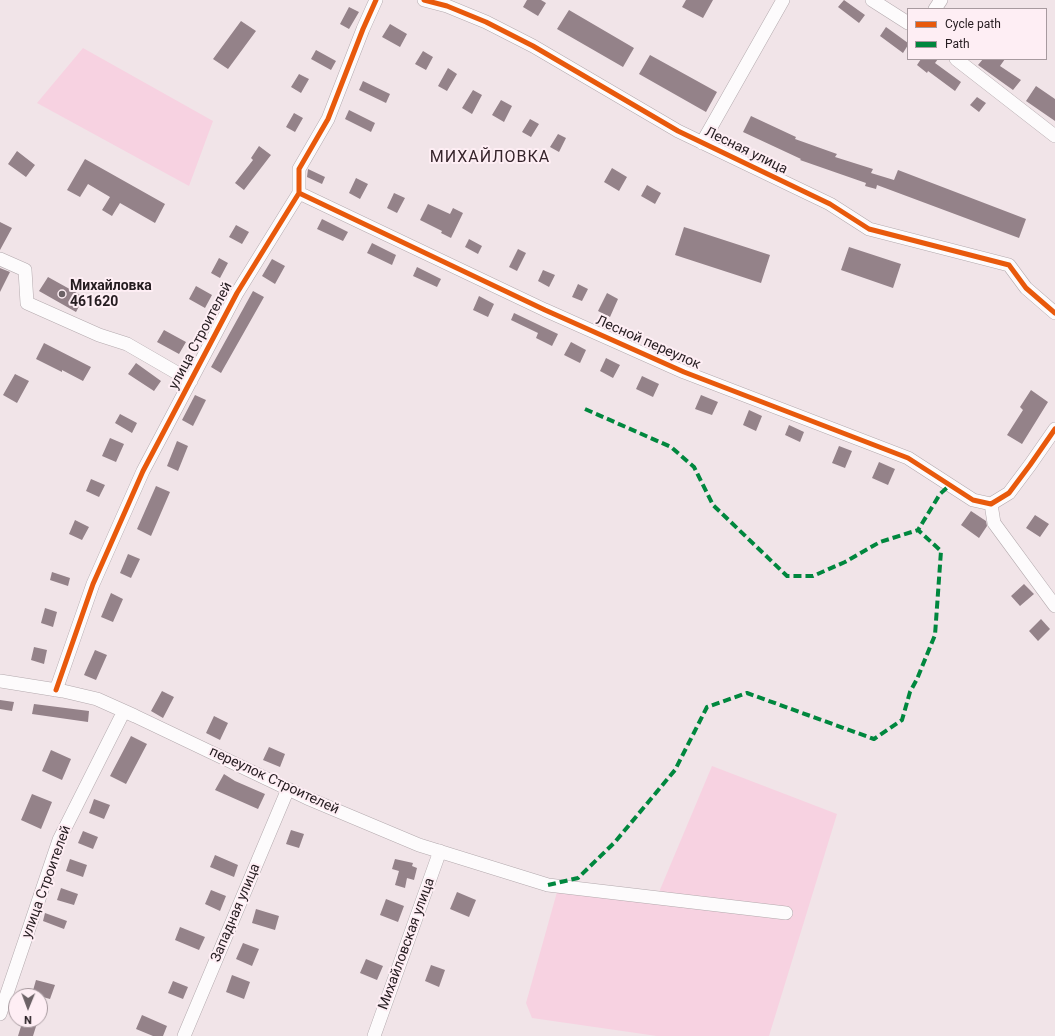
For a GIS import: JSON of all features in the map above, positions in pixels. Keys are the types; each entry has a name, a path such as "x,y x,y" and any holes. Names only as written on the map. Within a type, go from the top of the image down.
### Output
{"street":[{"name":"улица Строителей","path":"56,690 93,584 143,471 237,293 299,193 300,169 328,119 376,0"},
{"path":"702,143 782,0"},
{"path":"872,0 907,22"},
{"name":"Лесная улица","path":"431,1 486,22 513,35 678,131 830,204 869,230 1010,265 1026,288 1055,313"},
{"path":"957,60 1055,136"},
{"name":"Лесной переулок","path":"299,193 545,310 677,369 908,458 973,500 991,504"},
{"path":"0,259 25,270 27,304 99,335 127,344 191,381"},
{"path":"1055,428 1009,493 991,504 994,523 1055,606"},
{"name":"переулок Строителей","path":"0,681 56,690 97,699 307,798 419,845 548,886 786,913"},
{"name":"улица Строителей","path":"0,1014 59,840 124,711"},
{"name":"Западная улица","path":"184,1036 288,789"},
{"name":"Михайловская улица","path":"374,1036 440,851"}],"shaded area":[{"path":"83,48 213,121 189,186 37,103"},
{"path":"712,766 837,814 769,1036 657,1036 532,1018 526,1003 557,892 654,904"}],"building":[{"path":"527,0 541,0 546,3 538,16 523,7"},
{"path":"686,0 713,0 703,18 682,7"},
{"path":"844,0 865,15 859,23 838,7"},
{"path":"349,7 359,12 349,29 340,24"},
{"path":"569,10 634,48 623,67 557,29"},
{"path":"241,21 256,31 228,69 213,59"},
{"path":"390,24 407,34 400,47 382,37"},
{"path":"886,27 907,42 907,47 903,53 880,36"},
{"path":"316,50 336,61 331,70 311,59"},
{"path":"423,51 433,57 426,70 415,64"},
{"path":"650,55 717,92 706,112 639,74"},
{"path":"920,60 937,60 935,63 961,82 955,91 928,71 927,73 917,65"},
{"path":"982,60 1004,60 1000,66 1021,80 1013,90 978,65"},
{"path":"448,68 457,74 447,91 438,86"},
{"path":"299,74 309,79 301,93 291,87"},
{"path":"363,81 390,94 386,103 359,90"},
{"path":"1036,86 1055,99 1055,121 1026,101"},
{"path":"473,90 482,95 472,114 462,108"},
{"path":"977,97 986,103 979,112 970,105"},
{"path":"501,100 512,106 504,122 492,115"},
{"path":"349,110 375,123 371,132 345,119"},
{"path":"294,113 303,118 295,132 286,127"},
{"path":"751,116 796,137 795,139 837,154 835,157 873,169 871,173 894,180 898,170 1026,219 1019,238 877,185 876,189 865,186 866,183 800,160 801,159 743,132"},
{"path":"530,119 539,124 531,137 522,132"},
{"path":"558,134 566,138 559,152 550,147"},
{"path":"259,146 271,155 244,190 235,183 253,160 251,158"},
{"path":"17,151 35,165 26,177 8,164"},
{"path":"85,159 165,204 155,223 120,203 112,216 102,210 110,197 88,184 80,197 67,190"},
{"path":"612,168 627,177 619,191 604,182"},
{"path":"308,169 325,177 322,184 307,177"},
{"path":"356,178 368,184 360,199 349,193"},
{"path":"647,185 661,193 655,204 641,196"},
{"path":"394,193 405,198 397,213 387,208"},
{"path":"428,204 450,214 453,208 463,213 451,238 441,233 442,231 420,220"},
{"path":"322,219 348,232 343,241 317,229"},
{"path":"0,222 12,228 0,250"},
{"path":"236,225 249,232 242,244 229,237"},
{"path":"684,227 770,255 761,283 675,255"},
{"path":"469,239 482,246 478,254 465,247"},
{"path":"372,243 396,255 392,265 367,253"},
{"path":"849,247 901,264 893,288 841,270"},
{"path":"518,249 526,253 517,271 509,267"},
{"path":"219,258 228,263 220,278 211,273"},
{"path":"272,259 285,266 275,284 262,276"},
{"path":"417,267 441,279 437,287 413,276"},
{"path":"0,268 10,272 0,292"},
{"path":"543,270 555,275 549,287 538,281"},
{"name":"Михайловка 461620","path":"48,277 84,297 76,312 39,291"},
{"path":"578,284 588,289 582,301 572,297"},
{"path":"196,286 212,295 205,308 189,299"},
{"path":"253,291 264,297 221,373 211,367"},
{"path":"607,293 618,299 610,317 598,311"},
{"path":"479,296 494,304 488,317 473,310"},
{"path":"514,313 558,334 552,346 536,338 538,333 511,320"},
{"path":"164,330 186,342 179,354 157,342"},
{"path":"571,342 586,350 580,363 564,355"},
{"path":"44,343 91,367 83,381 36,359"},
{"path":"606,358 620,365 613,378 600,371"},
{"path":"136,363 161,381 154,391 128,374"},
{"path":"15,374 29,381 17,403 3,395"},
{"path":"642,376 659,384 653,397 636,389"},
{"path":"1031,390 1048,402 1022,444 1007,435 1023,410 1020,407"},
{"path":"195,395 206,400 193,426 182,420"},
{"path":"701,395 718,402 712,415 695,409"},
{"path":"749,410 762,416 756,431 743,425"},
{"path":"120,414 137,423 132,433 115,423"},
{"path":"789,425 804,432 800,442 785,435"},
{"path":"110,438 124,444 116,462 102,456"},
{"path":"177,441 188,446 178,471 167,466"},
{"path":"839,446 852,451 845,468 832,463"},
{"path":"879,462 895,469 888,485 872,478"},
{"path":"91,479 105,485 99,497 86,491"},
{"path":"156,486 170,492 151,536 137,529"},
{"path":"971,511 986,521 987,526 979,538 961,525"},
{"path":"1035,515 1049,524 1040,537 1026,528"},
{"path":"75,520 89,527 82,540 69,534"},
{"path":"128,554 140,559 131,578 120,573"},
{"path":"52,572 70,578 68,586 50,580"},
{"path":"1024,584 1034,594 1020,606 1011,596"},
{"path":"111,593 123,599 113,622 101,617"},
{"path":"45,608 57,612 53,627 41,623"},
{"path":"1041,619 1050,629 1038,641 1029,631"},
{"path":"34,647 47,650 44,664 31,660"},
{"path":"95,650 107,655 96,680 84,675"},
{"path":"162,691 174,697 163,718 151,711"},
{"path":"0,700 14,702 12,711 0,709"},
{"path":"34,704 89,711 88,722 32,714"},
{"path":"214,716 228,723 220,740 206,733"},
{"path":"131,736 147,744 126,784 110,776"},
{"path":"269,747 285,754 280,767 263,760"},
{"path":"51,750 71,759 62,780 42,771"},
{"path":"224,774 235,781 265,794 258,809 215,790"},
{"path":"32,794 52,802 41,829 21,820"},
{"path":"94,799 110,805 104,819 89,813"},
{"path":"291,830 304,834 299,848 286,844"},
{"path":"83,831 98,837 93,849 78,843"},
{"path":"215,855 238,865 234,877 210,867"},
{"path":"70,859 87,865 83,877 66,871"},
{"path":"395,859 413,863 412,866 417,868 414,880 407,878 405,888 395,885 399,871 392,869"},
{"path":"61,888 78,894 74,905 57,900"},
{"path":"211,890 226,896 220,911 205,904"},
{"path":"457,892 476,900 469,917 450,909"},
{"path":"386,899 404,906 398,922 380,915"},
{"path":"256,909 279,916 275,930 252,923"},
{"path":"45,913 67,921 64,929 43,921"},
{"path":"180,927 205,937 199,950 175,940"},
{"path":"243,943 259,949 252,966 236,959"},
{"path":"366,959 383,966 377,980 360,973"},
{"path":"431,965 445,970 439,987 425,981"},
{"path":"232,975 250,982 244,999 226,992"},
{"path":"36,980 55,985 50,999 48,998 48,988 34,988"},
{"path":"173,981 188,987 183,999 168,993"},
{"path":"142,1015 167,1026 163,1036 153,1036 136,1029"},
{"path":"20,1028 36,1028 33,1036 18,1036"}],"marked path":[{"path":"585,409 671,447 694,467 713,505 787,576 813,576 845,562 880,542 918,530"},
{"path":"548,885 578,878 615,842 675,770 707,707 747,693 874,739 902,720 910,692 935,635 941,551 918,530 940,494 950,485"}],"cycle path":[{"path":"56,690 93,584 143,471 237,293 299,193 299,169 328,119 363,29 376,0"},
{"path":"424,0 447,6 486,22 533,46 678,131 830,204 869,229 1009,265 1026,288 1055,313"},
{"path":"299,193 545,310 684,372 908,458 973,500 991,504 1009,493 1055,429"}],"place":[{"name":"Михайловка 461620","path":"62,294"}],"district":[{"name":"МИХАЙЛОВКА","path":"490,158"}]}
